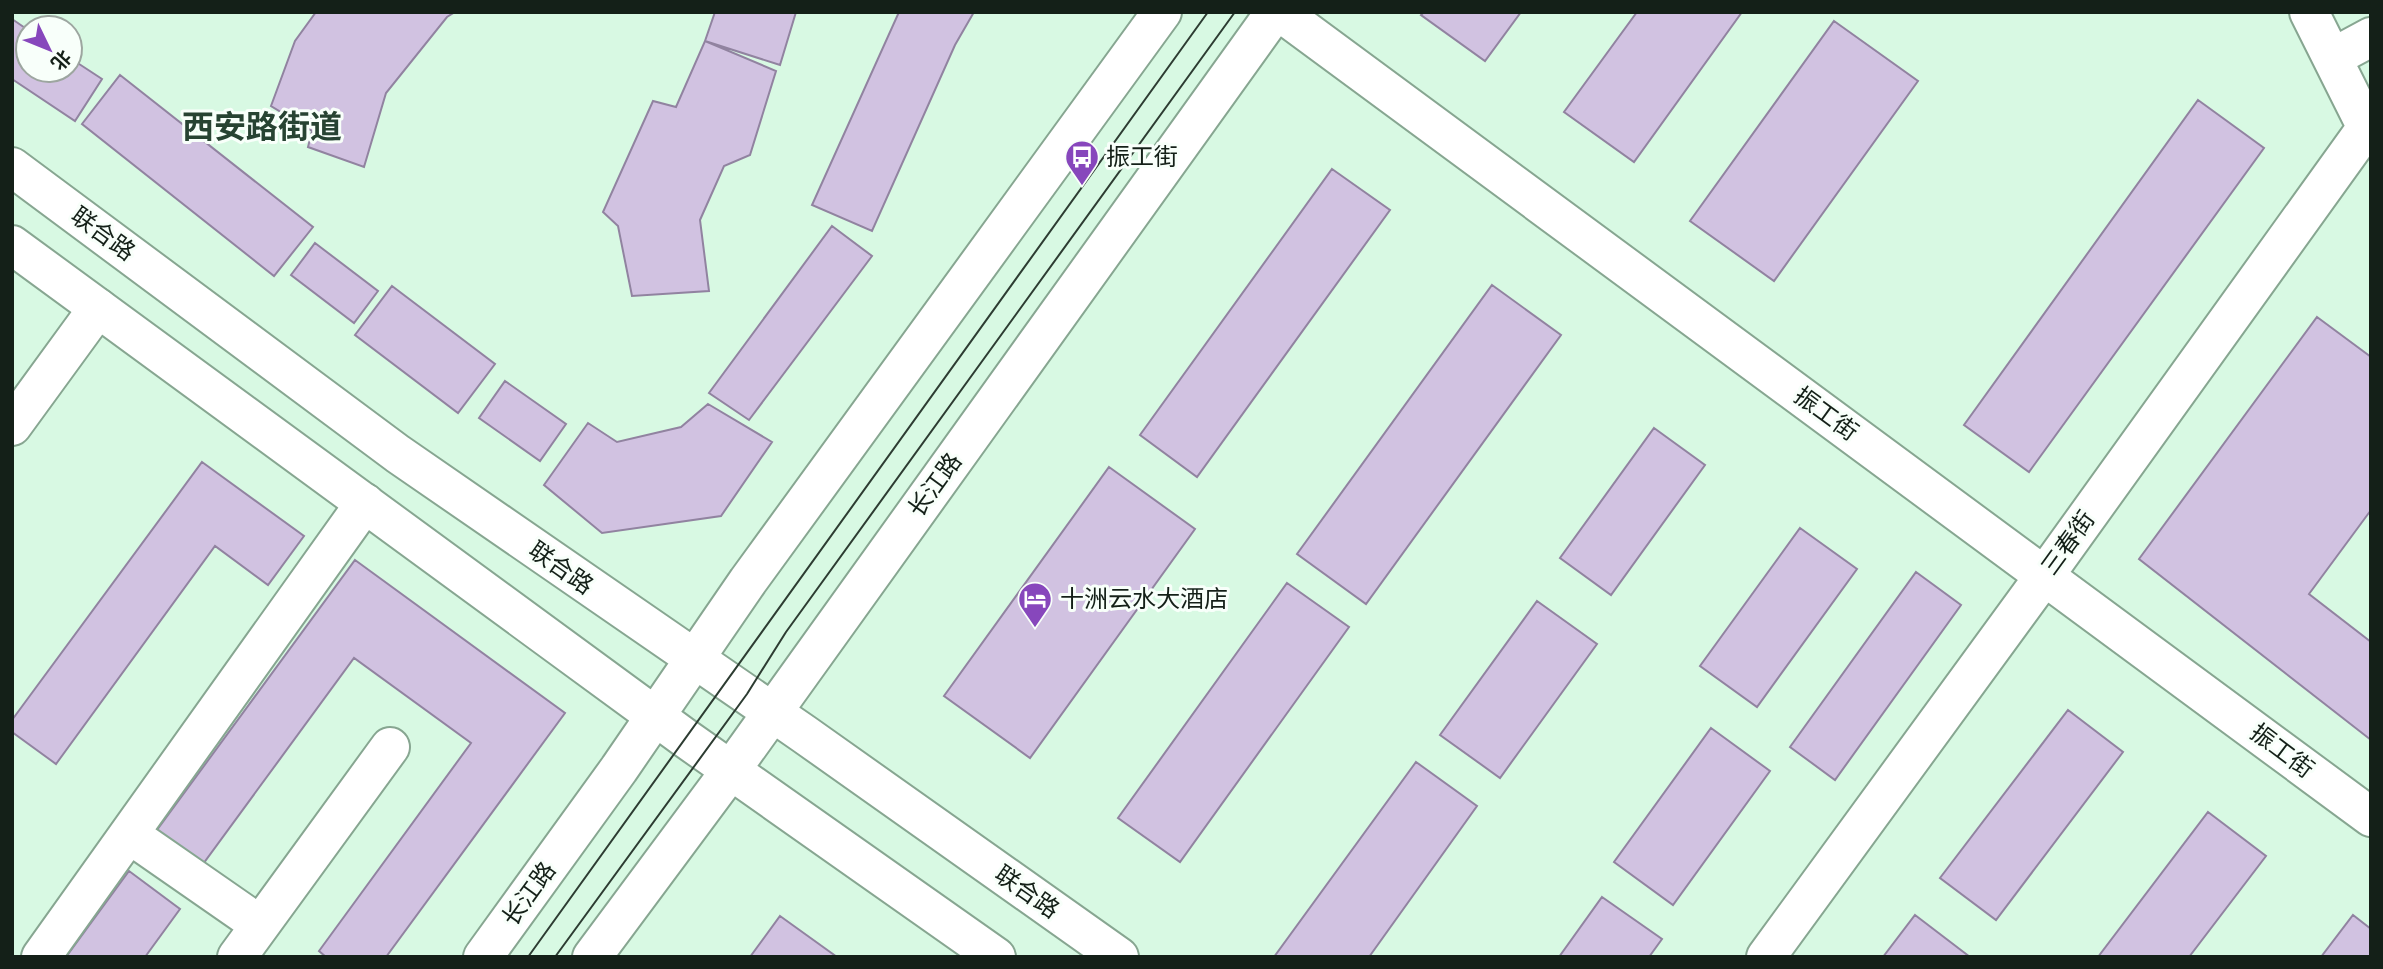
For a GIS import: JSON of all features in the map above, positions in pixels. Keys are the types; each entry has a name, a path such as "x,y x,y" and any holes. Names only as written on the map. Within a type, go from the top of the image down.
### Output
{"main road":[{"name":"长江路","path":"483,957 655,716 748,580 1162,12"},
{"name":"长江路","path":"593,957 1278,12"},
{"name":"振工街","path":"1278,12 2371,817"},
{"path":"2309,12 2369,132"},
{"path":"2332,58 2371,37"},
{"name":"三春街","path":"1766,957 2369,132"},
{"name":"联合路","path":"12,167 398,454 772,712 1119,957"},
{"path":"12,245 655,716 996,957"},
{"path":"12,426 98,308"},
{"path":"41,957 365,503"},
{"path":"237,957 390,747"},
{"path":"128,834 260,925"}],"building":[{"path":"316,12 455,12 447,17 386,93 364,167 308,147 312,131 271,106 295,41"},
{"path":"715,12 796,12 780,65 705,41"},
{"path":"899,12 974,12 955,45 872,231 812,205"},
{"path":"1424,12 1521,12 1485,61 1421,15"},
{"path":"1637,12 1742,12 1634,162 1564,112"},
{"path":"12,19 14,80 12,79"},
{"path":"1834,21 1918,81 1774,281 1690,221"},
{"path":"705,41 776,71 750,155 724,166 700,220 709,291 632,296 618,226 603,212 653,101 676,107"},
{"path":"84,67 102,79 75,121 20,84 84,84"},
{"path":"120,75 313,227 274,276 82,124"},
{"path":"2198,100 2264,148 2029,472 1964,425"},
{"path":"1332,169 1390,210 1197,477 1140,435"},
{"path":"832,226 872,256 749,420 709,393"},
{"path":"315,243 378,291 354,323 291,275"},
{"path":"1492,285 1561,335 1366,604 1297,554"},
{"path":"392,286 495,364 458,413 355,335"},
{"path":"2317,317 2371,357 2371,510 2309,594 2371,642 2371,740 2139,559"},
{"path":"505,381 566,424 540,461 479,418"},
{"path":"708,404 772,442 721,516 602,533 544,485 588,423 617,442 681,427"},
{"path":"1654,428 1705,465 1611,595 1560,558"},
{"path":"202,462 304,536 268,585 215,546 56,764 12,732 12,720"},
{"path":"1109,467 1195,529 1030,758 944,696"},
{"path":"1800,528 1857,569 1757,707 1700,666"},
{"path":"355,560 565,713 386,957 326,957 319,951 471,743 354,658 203,864 157,830"},
{"path":"1916,572 1961,605 1835,780 1790,747"},
{"path":"1287,583 1349,627 1180,862 1118,818"},
{"path":"1537,601 1597,644 1500,778 1440,735"},
{"path":"2068,710 2123,752 1996,920 1940,878"},
{"path":"1711,728 1770,771 1673,905 1614,862"},
{"path":"1416,762 1477,806 1369,957 1274,957"},
{"path":"2208,812 2266,856 2189,957 2098,957"},
{"path":"129,871 180,909 145,957 66,957"},
{"path":"1602,897 1662,939 1649,957 1559,957"},
{"path":"1915,915 1970,957 1883,957"},
{"path":"2353,915 2371,929 2371,957 2321,957"},
{"path":"780,916 837,957 750,957"}],"tram line":[{"path":"528,957 1208,12"},
{"path":"555,957 747,694 786,632 1235,12"}],"place":[{"name":"振工街","path":"1082,187"},
{"name":"十洲云水大酒店","path":"1035,629"}],"district":[{"name":"西安路街道","path":"262,127"}]}
